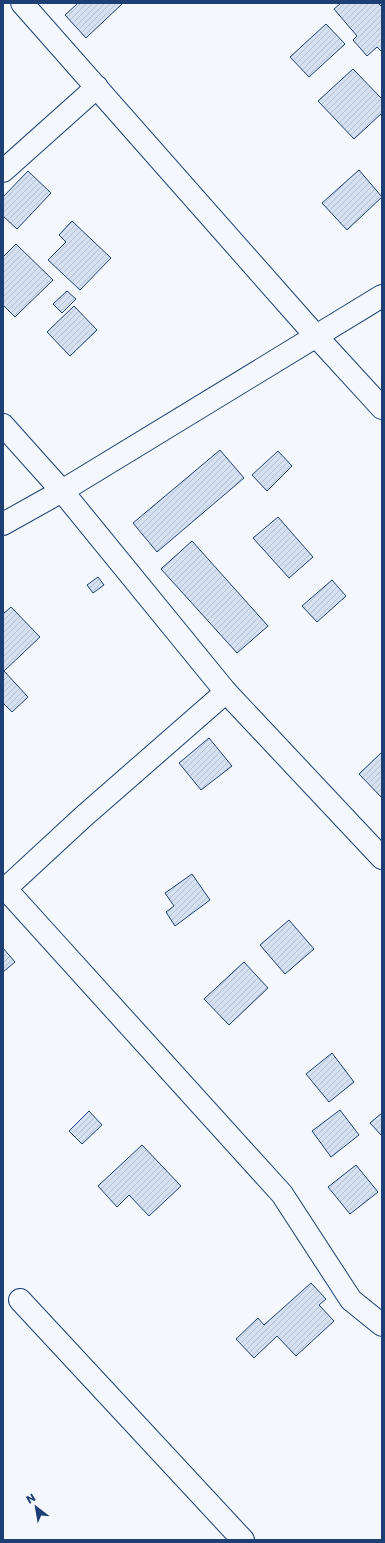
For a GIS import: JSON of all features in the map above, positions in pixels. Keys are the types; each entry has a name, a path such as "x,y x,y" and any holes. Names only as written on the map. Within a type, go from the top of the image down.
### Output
{"street":[{"path":"22,3 316,336 382,408"},
{"path":"3,171 97,87"},
{"path":"3,524 62,491 382,296"},
{"path":"3,425 62,491 226,692 382,858"},
{"path":"226,692 82,817 4,888 282,1194 351,1300 382,1325"},
{"path":"20,1300 243,1540"}],"building":[{"path":"78,3 123,3 86,38 65,15"},
{"path":"341,3 378,3 382,7 382,52 377,47 367,56 353,40 357,36 334,9"},
{"path":"326,24 345,44 309,77 290,57"},
{"path":"353,69 382,99 382,113 354,139 318,101"},
{"path":"359,170 382,197 347,230 322,203"},
{"path":"28,171 51,193 17,229 3,216 3,197"},
{"path":"72,221 111,258 80,290 48,260 66,242 59,235"},
{"path":"16,244 53,280 15,317 3,305 3,257"},
{"path":"67,291 76,299 62,313 53,304"},
{"path":"74,306 97,330 70,356 47,332"},
{"path":"220,450 244,478 157,552 133,523"},
{"path":"278,451 292,466 267,491 252,475"},
{"path":"278,517 313,557 289,578 253,538"},
{"path":"192,541 268,626 237,653 161,569"},
{"path":"98,577 104,585 93,593 87,585"},
{"path":"332,580 346,596 317,622 302,606"},
{"path":"11,607 40,637 4,671 28,697 12,712 3,703 3,614"},
{"path":"209,738 232,766 201,790 179,763"},
{"path":"382,752 382,798 359,774"},
{"path":"192,874 210,900 175,926 166,912 174,906 165,893"},
{"path":"289,920 314,949 285,974 260,945"},
{"path":"3,948 15,962 3,972"},
{"path":"244,962 268,988 229,1025 204,999"},
{"path":"332,1053 354,1082 329,1102 306,1074"},
{"path":"340,1110 359,1135 331,1157 312,1131"},
{"path":"89,1111 102,1125 82,1144 69,1131"},
{"path":"382,1113 382,1136 370,1123"},
{"path":"142,1145 181,1186 149,1216 129,1195 117,1207 98,1186"},
{"path":"356,1165 378,1192 350,1214 328,1187"},
{"path":"311,1283 326,1299 319,1305 334,1321 296,1356 277,1336 254,1358 236,1339 258,1318 264,1325"}]}
